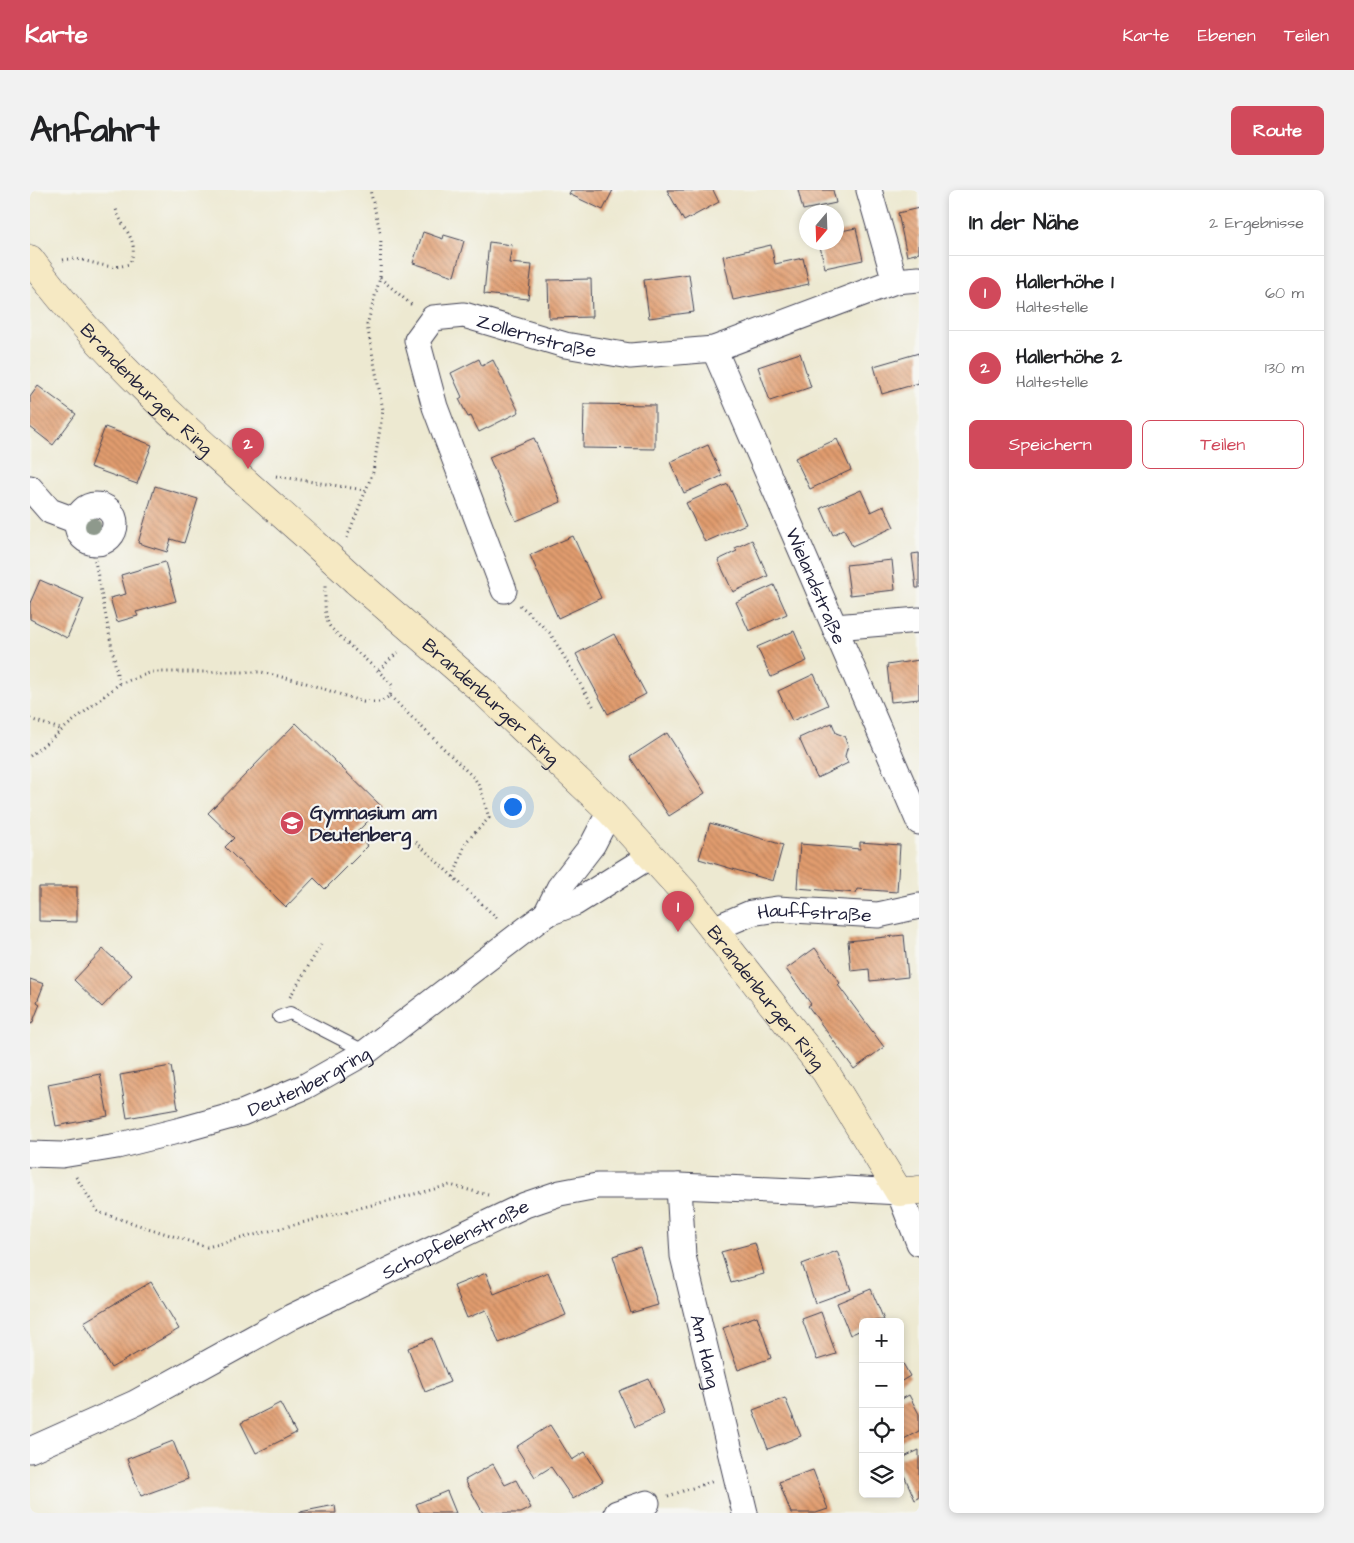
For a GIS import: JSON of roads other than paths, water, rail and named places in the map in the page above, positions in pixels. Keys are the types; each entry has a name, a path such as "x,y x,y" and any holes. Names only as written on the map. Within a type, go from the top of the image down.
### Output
{"street":[{"path":"869,190 907,280"},
{"name":"Brandenburger Ring","path":"30,259 43,277 113,355 203,445 486,694 610,811 682,891 825,1071 909,1191"},
{"name":"Zollernstraße","path":"504,590 435,407 417,340 433,318 464,315 565,345 630,356 714,349 907,280"},
{"name":"Wielandstraße","path":"714,349 919,822"},
{"path":"30,488 50,511 83,531"},
{"path":"835,627 919,620"},
{"name":"Deutenbergring","path":"546,914 559,888 593,844 610,811"},
{"name":"Deutenbergring","path":"30,1154 62,1155 118,1146 242,1113 304,1087 366,1052 546,914 575,903 650,856"},
{"name":"Hauffstraße","path":"713,929 751,913 777,909 878,915 919,906"},
{"name":"Schopfelenstraße","path":"30,1450 135,1403 291,1317 525,1205 560,1193 597,1186 679,1186 816,1192 846,1189 909,1191"},
{"name":"Am Hang","path":"679,1186 683,1256 734,1475 745,1513"},
{"path":"909,1191 919,1243"},
{"path":"617,1513 648,1503"}],"lane":[{"path":"284,1015 366,1052"}],"place":[{"name":"Hallerhöhe 2","path":"248,469"},
{"name":"Gymnasium am Deutenberg","path":"292,823"},
{"name":"Hallerhöhe 1","path":"678,932"}]}
